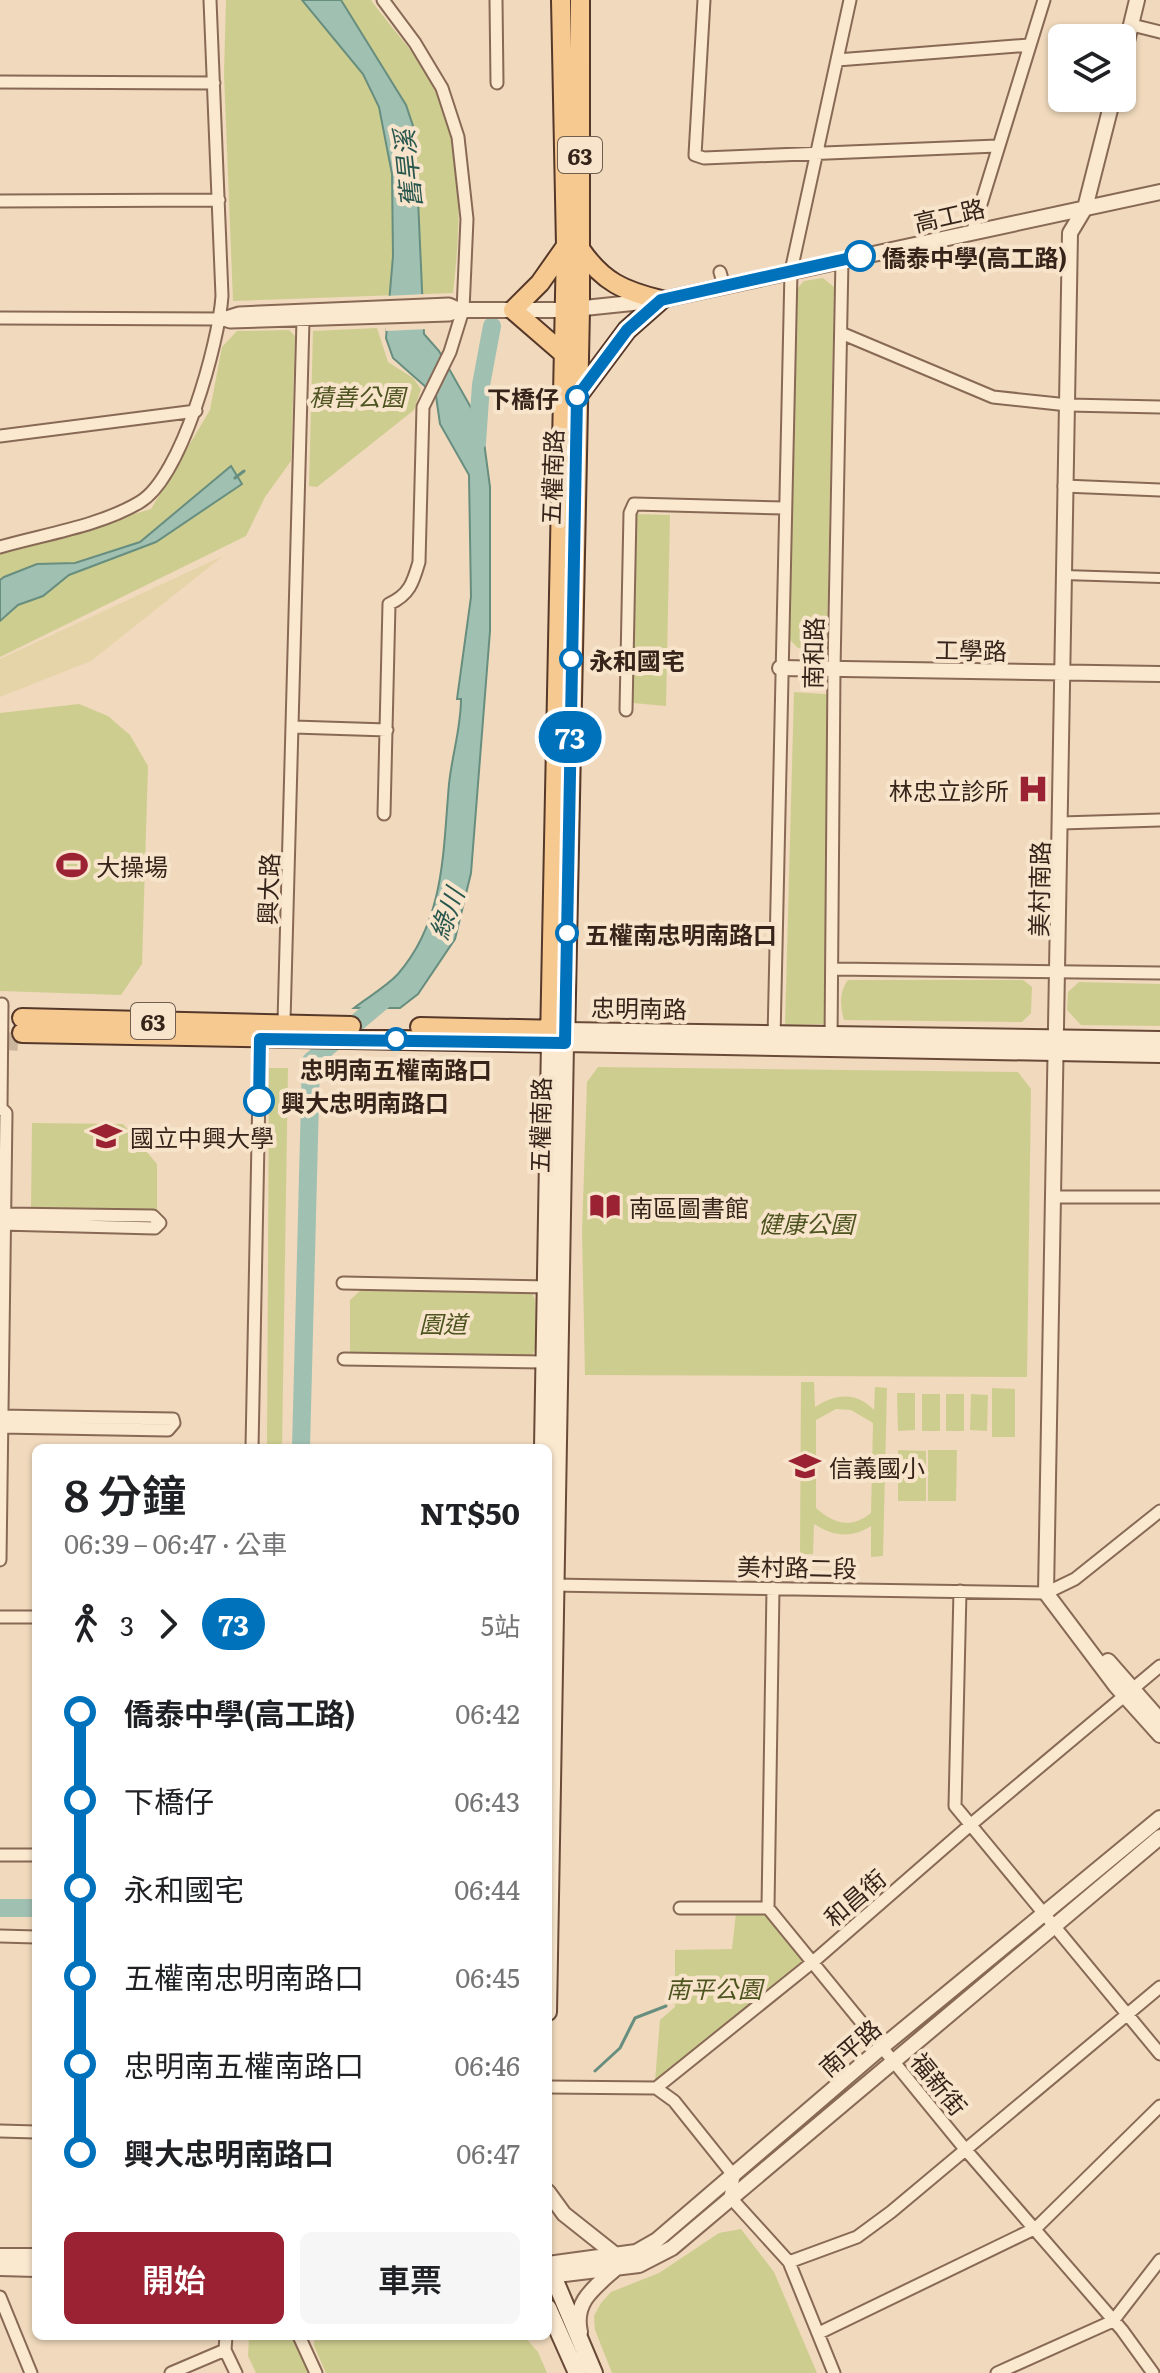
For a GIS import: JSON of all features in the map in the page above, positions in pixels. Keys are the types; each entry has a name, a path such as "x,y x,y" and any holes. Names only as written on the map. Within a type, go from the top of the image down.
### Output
{"main road":[{"name":"五權南路","path":"561,0 574,248"},
{"name":"五權南路","path":"558,1036 577,397 573,310 580,0"},
{"path":"565,355 513,310 574,248 609,282 624,291 661,300"},
{"path":"577,397 627,330 661,300"},
{"name":"五權南路","path":"552,1444 565,355 573,310"},
{"name":"忠明南路","path":"558,1036 388,1026 288,1028 260,1039 222,1044 22,1026 238,1024 288,1028 346,1038 558,1036 832,1040 1056,1045 1160,1054"},
{"name":"忠明南路","path":"1056,1045 1160,1040"},
{"name":"五權南路","path":"543,1444 545,1362 553,1287"},
{"path":"552,2277 594,2373"},
{"path":"554,2330 577,2373"}],"street":[{"path":"0,547 124,510 144,501 172,459 196,411 220,319 219,200 210,0"},
{"path":"383,0 415,43 442,88 458,137 468,239 454,310 450,352 429,390 421,430 419,562 412,587 402,598 389,604 384,814"},
{"path":"496,0 497,83"},
{"path":"704,0 695,155 704,158 997,146"},
{"name":"南和路","path":"774,1040 791,271 850,0"},
{"path":"973,230 1044,0"},
{"path":"1132,24 1137,0"},
{"path":"1136,26 1160,32"},
{"path":"837,60 1029,45"},
{"path":"0,82 214,83"},
{"name":"美村南路","path":"1046,1593 1070,233 1085,208 1109,112"},
{"name":"高工路","path":"454,310 573,310 661,300 722,279 791,271 1160,192"},
{"path":"0,201 219,200"},
{"name":"南和路","path":"832,1040 834,669 842,260"},
{"path":"220,319 239,313 454,310"},
{"path":"0,318 220,319 230,322 303,320 376,312"},
{"name":"興大路","path":"288,1028 303,320"},
{"path":"841,333 927,372 993,397 1068,405 1160,407"},
{"path":"0,436 196,411"},
{"path":"1064,486 1160,490"},
{"path":"626,710 630,513 634,504 784,508"},
{"path":"1064,575 1160,578"},
{"name":"工學路","path":"780,668 1160,674"},
{"path":"294,727 387,730"},
{"path":"1061,823 1160,820"},
{"path":"832,969 1160,973"},
{"path":"0,1560 2,1221 6,1113 0,1109 2,1004"},
{"path":"252,1444 260,1039"},
{"path":"1052,1197 1160,1197"},
{"path":"153,1216 160,1223 155,1228 2,1221 153,1216"},
{"path":"343,1283 553,1287"},
{"path":"344,1359 545,1362"},
{"path":"173,1419 174,1423 168,1430 1,1422 173,1419"},
{"path":"1160,1511 1075,1579 1046,1593 1129,1692 1160,1735"},
{"name":"美村路二段","path":"552,1585 1046,1593"},
{"path":"680,1908 768,1908 773,1588"},
{"path":"960,1591 955,1806 1160,2054"},
{"path":"0,1617 32,1617"},
{"name":"和昌街","path":"656,2088 814,1961 1160,1666"},
{"path":"1129,1692 1160,1720"},
{"name":"南平路","path":"616,2262 657,2240 882,2047 1160,1818"},
{"name":"南平路","path":"552,2270 616,2262 639,2265 672,2248 1160,1837"},
{"path":"0,1855 32,1855"},
{"name":"福新街","path":"768,1908 1153,2373"},
{"path":"0,1936 32,1937"},
{"path":"789,2262 857,2237 1160,1987"},
{"path":"552,2087 656,2088 674,2101 734,2176 730,2197 789,2262 834,2373"},
{"path":"819,2333 1036,2228 1160,2106"},
{"path":"0,2131 32,2132"},
{"path":"552,2198 564,2214 616,2262 578,2310 585,2352"},
{"path":"0,2256 32,2256"},
{"path":"997,2373 1113,2321 1160,2260"},
{"path":"0,2268 32,2269"},
{"path":"0,2297 31,2373"},
{"path":"226,2340 225,2350 236,2373"},
{"path":"301,2340 316,2373"},
{"path":"171,2373 225,2350"}],"shaded area":[{"path":"223,556 91,661 0,697 0,659"}],"green space":[{"path":"226,0 371,0 422,66 446,111 458,189 458,243 453,293 233,301 224,74"},
{"path":"823,278 834,287 827,638 818,648 798,648 789,639 796,290 804,281"},
{"name":"積善公園","path":"377,328 388,362 413,378 421,389 414,410 317,487 309,486 313,331"},
{"path":"289,330 295,336 291,461 265,497 246,536 0,657 0,553 151,509 210,410 222,347 237,331"},
{"path":"636,514 670,515 666,706 633,703"},
{"path":"794,692 838,695 829,1024 785,1025"},
{"name":"大操場","path":"79,704 108,716 130,735 148,766 142,964 121,995 0,991 0,713"},
{"path":"848,980 1023,980 1032,987 1031,1013 1022,1022 844,1020 841,999"},
{"path":"1079,982 1160,984 1160,1026 1081,1025 1067,1010 1068,992"},
{"name":"健康公園","path":"598,1067 1018,1072 1031,1089 1027,1377 585,1375 582,1232 587,1082"},
{"path":"269,1068 288,1068 282,1444 267,1444"},
{"path":"32,1123 123,1124 157,1164 157,1210 31,1209"},
{"name":"園道","path":"361,1290 531,1292 535,1299 536,1348 532,1355 350,1354 350,1300"},
{"path":"801,1382 814,1382 815,1407 845,1396 860,1400 874,1410 875,1387 887,1388 883,1556 871,1557 871,1526 856,1533 842,1534 814,1524 813,1554 800,1554","holes":["836,1409 851,1410 873,1423 871,1513 850,1523 829,1518 816,1508 816,1420"]},
{"path":"992,1388 1015,1389 1015,1437 992,1437"},
{"path":"897,1393 915,1393 915,1430 898,1431"},
{"path":"922,1394 940,1394 940,1431 922,1431"},
{"path":"946,1394 964,1394 964,1431 946,1431"},
{"path":"971,1394 988,1395 987,1431 970,1430"},
{"path":"898,1450 926,1451 926,1501 898,1501"},
{"path":"928,1450 957,1450 956,1501 928,1501"},
{"name":"南平公園","path":"762,1912 807,1961 655,2081 660,2020 675,2007 675,1950 732,1949 736,1913"},
{"path":"741,2229 774,2272 817,2373 612,2373 595,2330 594,2316 601,2303 611,2292 659,2273 719,2233"},
{"path":"249,2340 297,2340 308,2373 256,2373 248,2356"},
{"path":"315,2340 528,2340 538,2352 547,2373 326,2373 314,2346"}],"water":[{"path":"302,0 341,0 406,105 415,132 424,334 439,351 482,427 490,487 490,631 471,873 455,939 418,994 400,1008 354,1008 393,979 413,953 425,931 439,884 449,784 461,710 461,699 457,699 471,597 469,475 440,424 436,396 393,358 386,338 393,256 392,174 379,107 363,74"},
{"path":"231,466 242,484 156,542 69,575 43,596 18,605 0,621 0,580 4,577 37,564 75,563 140,542"}],"pier":[{"path":"426,294 428,329 386,331 385,296"}],"waterway":[{"name":"綠川","path":"477,442 481,385 492,326"},
{"name":"舊旱溪","path":"235,478 244,471"},
{"name":"綠川","path":"301,1444 311,1061 392,993"},
{"name":"綠川","path":"0,1908 32,1908"},
{"path":"595,2071 620,2048 635,2018 666,2006"}],"tunnel":[{"path":"0,1041 22,1042"}],"bus line":[{"name":"73","path":"259,1101 260,1039 565,1043 577,397 609,350 661,300 860,256"}],"place":[{"name":"僑泰中學(高工路)","path":"860,256"},
{"name":"下橋仔","path":"577,397"},
{"name":"永和國宅","path":"571,659"},
{"name":"林忠立診所","path":"1033,789"},
{"name":"大操場","path":"72,865"},
{"name":"五權南忠明南路口","path":"567,933"},
{"name":"忠明南五權南路口","path":"396,1039"},
{"name":"興大忠明南路口","path":"259,1101"},
{"name":"國立中興大學","path":"106,1136"},
{"name":"南區圖書館","path":"605,1206"},
{"name":"信義國小","path":"805,1466"}]}
